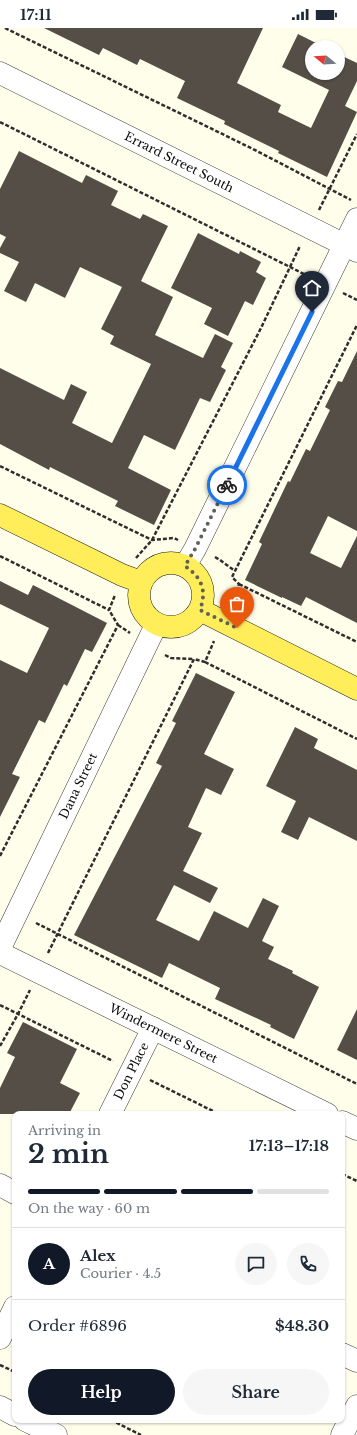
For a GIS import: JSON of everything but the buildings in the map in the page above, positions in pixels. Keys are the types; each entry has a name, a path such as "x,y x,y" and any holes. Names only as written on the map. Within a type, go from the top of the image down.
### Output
{"main road":[{"path":"0,514 132,578 138,594 140,606 146,617 156,625 168,628 181,626 192,620 200,610 203,600 203,590 200,580 194,572 190,557 175,563 165,563 155,567 147,573 132,578"},
{"path":"200,610 357,689"}],"street":[{"name":"Errard Street South","path":"0,73 351,248"},
{"path":"190,557 325,284 351,248 357,219"},
{"name":"Dana Street","path":"0,948 156,625"},
{"name":"Windermere Street","path":"0,953 321,1111"},
{"name":"Don Place","path":"112,1111 153,1028"},
{"path":"345,1123 357,1129"},
{"path":"0,1185 12,1191"},
{"path":"0,1338 12,1313"},
{"path":"345,1355 357,1361"},
{"path":"342,1435 357,1406"},
{"path":"0,1408 12,1414"},
{"path":"31,1423 56,1435"}],"path":[{"path":"5,28 254,149 349,199"},
{"path":"0,122 357,300"},
{"path":"109,610 132,578 152,540 261,328 305,236 357,134"},
{"path":"357,325 232,577 239,584 357,642"},
{"path":"0,466 152,540 174,538 190,557 220,560 235,571"},
{"path":"0,556 109,610 118,625 0,856"},
{"path":"205,662 235,598 239,584"},
{"path":"0,1046 40,973 194,659 205,662 357,739"},
{"path":"17,914 357,1084"},
{"path":"0,1005 24,1016"},
{"path":"345,1175 357,1181"},
{"path":"0,1365 12,1371"},
{"path":"116,1423 141,1435"}],"way so far":[{"path":"227,485 185,566 194,572 200,580 203,590 203,600 200,610 237,628"}],"route":[{"path":"227,485 312,312"}]}
